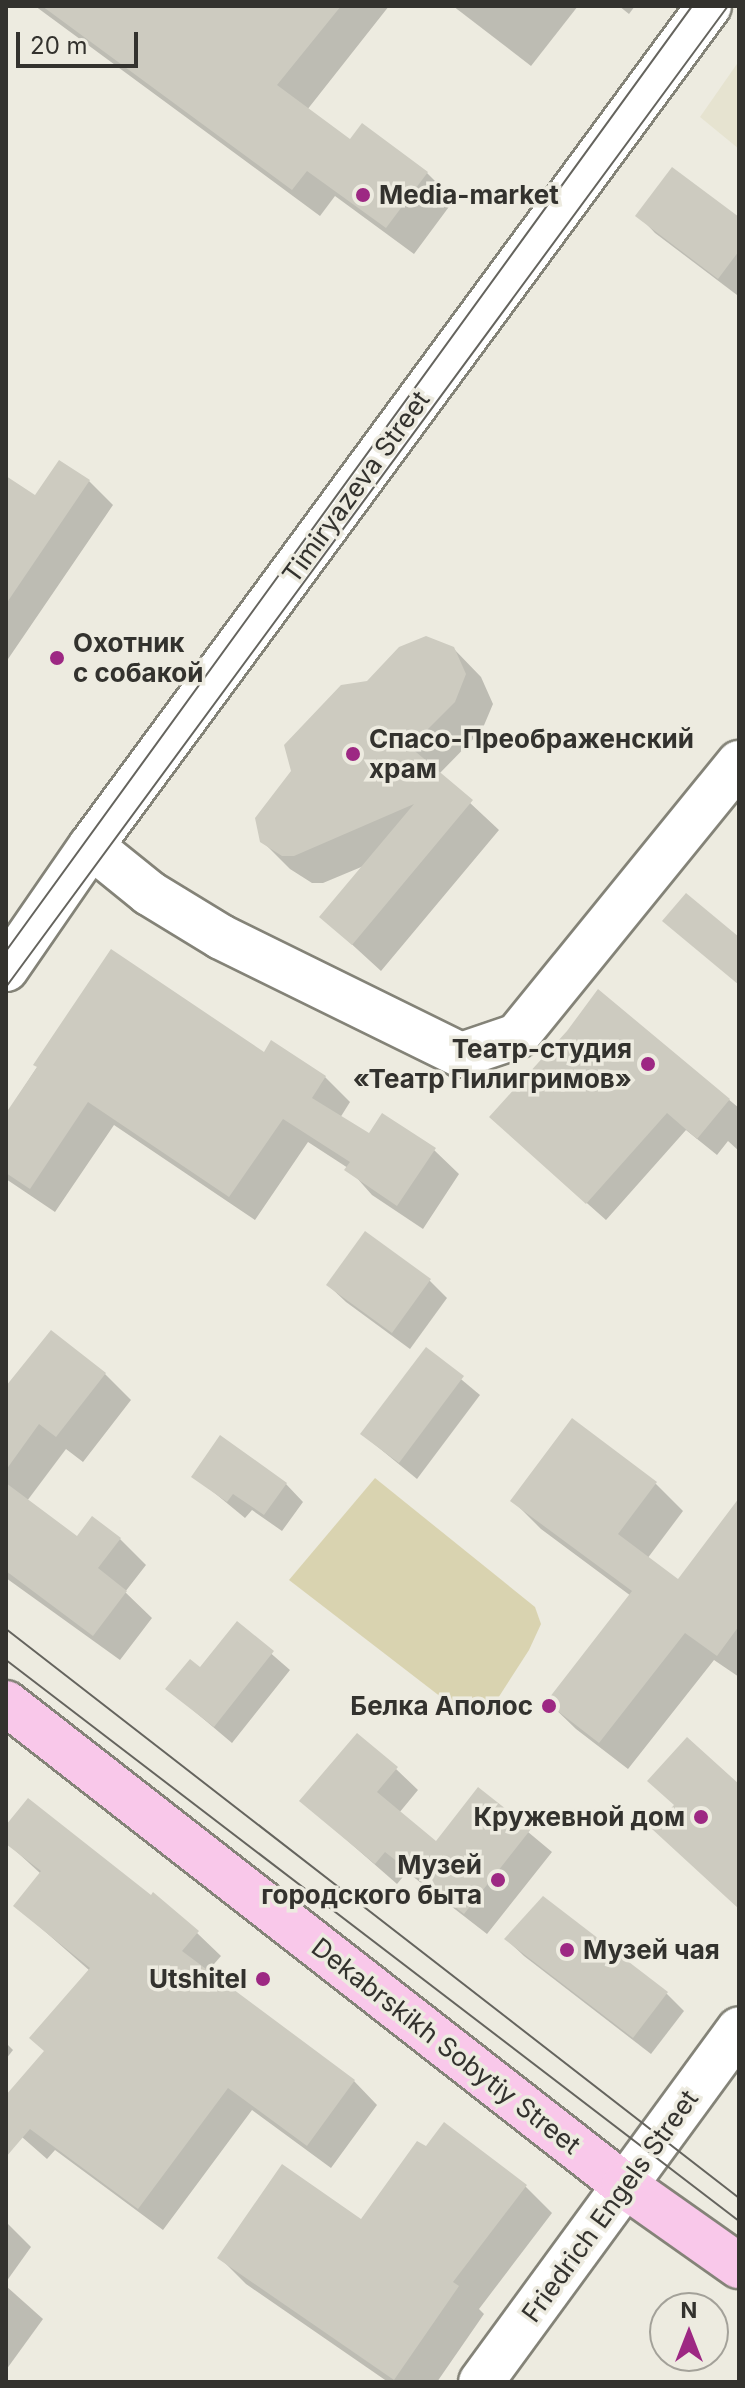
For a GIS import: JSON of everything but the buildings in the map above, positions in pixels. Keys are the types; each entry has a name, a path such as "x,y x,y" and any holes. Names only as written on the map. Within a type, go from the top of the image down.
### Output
{"main road":[{"name":"Dekabrskikh Sobytiy Street","path":"6,1703 624,2185 739,2266"}],"street":[{"name":"Timiryazeva Street","path":"6,969 91,846 709,6"},
{"path":"91,846 149,893 221,937 461,1055 517,1036 739,763"},
{"name":"Friedrich Engels Street","path":"481,2382 739,2029"}],"shaded area":[{"path":"739,61 739,149 700,117"},
{"path":"375,1478 535,1607 541,1624 529,1650 491,1709 463,1714 289,1580"}],"tram line":[{"path":"6,951 692,6"},
{"path":"6,987 728,6"},
{"path":"6,1629 739,2198"},
{"path":"6,1660 739,2221"}],"place":[{"name":"Media-market","path":"363,195"},
{"name":"Охотник с собакой","path":"57,658"},
{"name":"Спасо-Преображенский храм","path":"353,754"},
{"name":"Театр-студия «Театр Пилигримов»","path":"648,1064"},
{"name":"Белка Аполос","path":"549,1706"},
{"name":"Кружевной дом","path":"701,1817"},
{"name":"Музей городского быта","path":"498,1880"},
{"name":"Музей чая","path":"567,1950"},
{"name":"Utshitel","path":"263,1979"}]}
